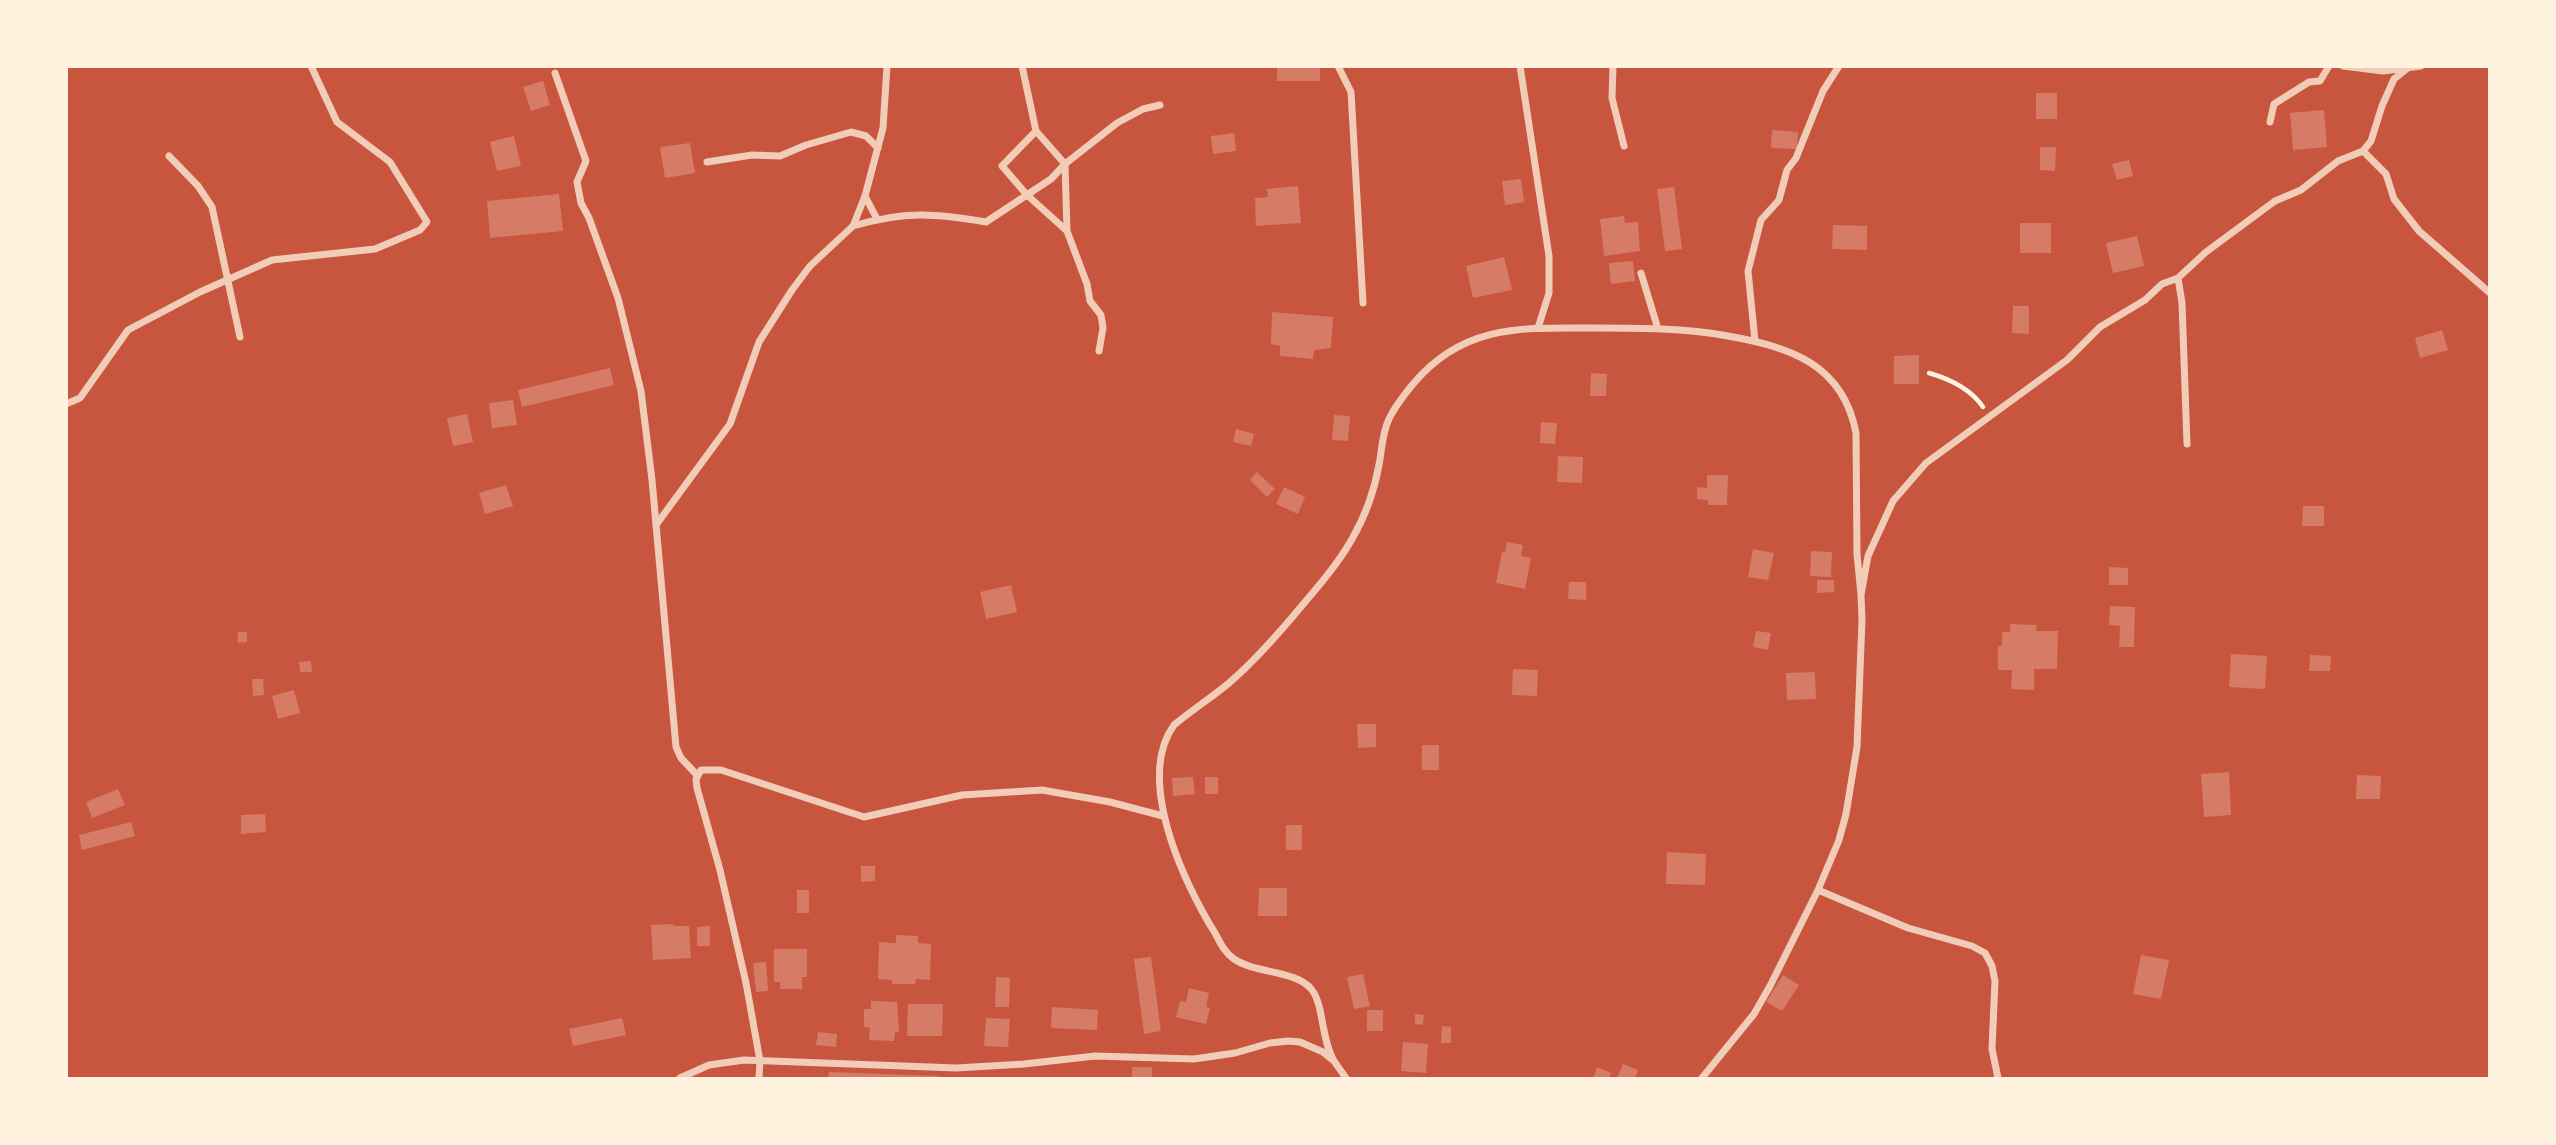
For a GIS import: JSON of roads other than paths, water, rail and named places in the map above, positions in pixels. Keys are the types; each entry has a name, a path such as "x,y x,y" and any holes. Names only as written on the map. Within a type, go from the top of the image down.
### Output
{"street":[{"path":"66,404 80,398 128,330 200,292 272,260 375,249 420,230 428,222 390,162 337,122 311,66"},
{"path":"656,525 730,424 759,342 792,290 810,266 853,226 865,196 883,128 887,66"},
{"path":"1022,66 1036,131 1065,164 1066,231 1087,284 1090,301 1101,314 1103,328 1098,351"},
{"path":"1338,66 1351,92 1363,303"},
{"path":"1520,66 1549,256 1549,293 1538,328"},
{"path":"1614,66 1612,98 1624,146"},
{"path":"1755,341 1748,271 1761,220 1779,200 1787,170 1796,158 1823,91 1839,66"},
{"path":"2270,122 2274,104 2309,82 2320,80 2329,66"},
{"path":"2343,66 2383,71 2421,66"},
{"path":"1861,595 1868,556 1894,501 1926,463 2067,360 2100,327 2145,300 2162,284 2178,278 2206,252 2275,201 2301,190 2338,161 2363,151 2371,142 2393,79 2409,67"},
{"path":"555,73 586,161 577,182 581,203 618,298 635,360 656,525 676,747 681,758 697,775 698,795 731,917 760,1060 759,1079"},
{"path":"853,226 907,214 951,216 986,222 1051,179 1065,164 1117,122 1160,104"},
{"path":"1036,131 1002,166 1027,195 1066,231"},
{"path":"707,162 752,155 780,156 851,132 866,136 878,148"},
{"path":"2363,151 2386,174 2394,199 2419,231 2490,293"},
{"path":"169,156 198,186 212,207 240,337"},
{"path":"865,196 877,219"},
{"path":"1641,273 1658,329"},
{"path":"2178,278 2182,303 2187,444"},
{"path":"1346,1079 1327,1049 1319,1008 1312,990 1297,979 1241,963 1226,953 1189,886 1163,817 1160,795 1162,751 1166,736 1174,724 1246,668 1330,572 1351,541 1373,493 1387,422 1398,402 1429,366 1451,350 1491,333 1538,328 1658,329 1755,341 1791,352 1817,366 1843,394 1852,414 1856,433 1857,554 1861,595 1859,710 1852,784 1839,840 1818,891 1754,1014 1702,1079"},
{"path":"697,775 707,769 721,771 864,817 962,795 1042,790 1110,802 1163,817"},
{"path":"1818,891 1908,928 1972,946 1985,953 1992,966 1995,981 1993,1049 1998,1079"},
{"path":"680,1079 709,1065 760,1060 956,1068 1024,1065 1095,1056 1194,1059 1288,1041 1313,1047 1334,1061"}]}
